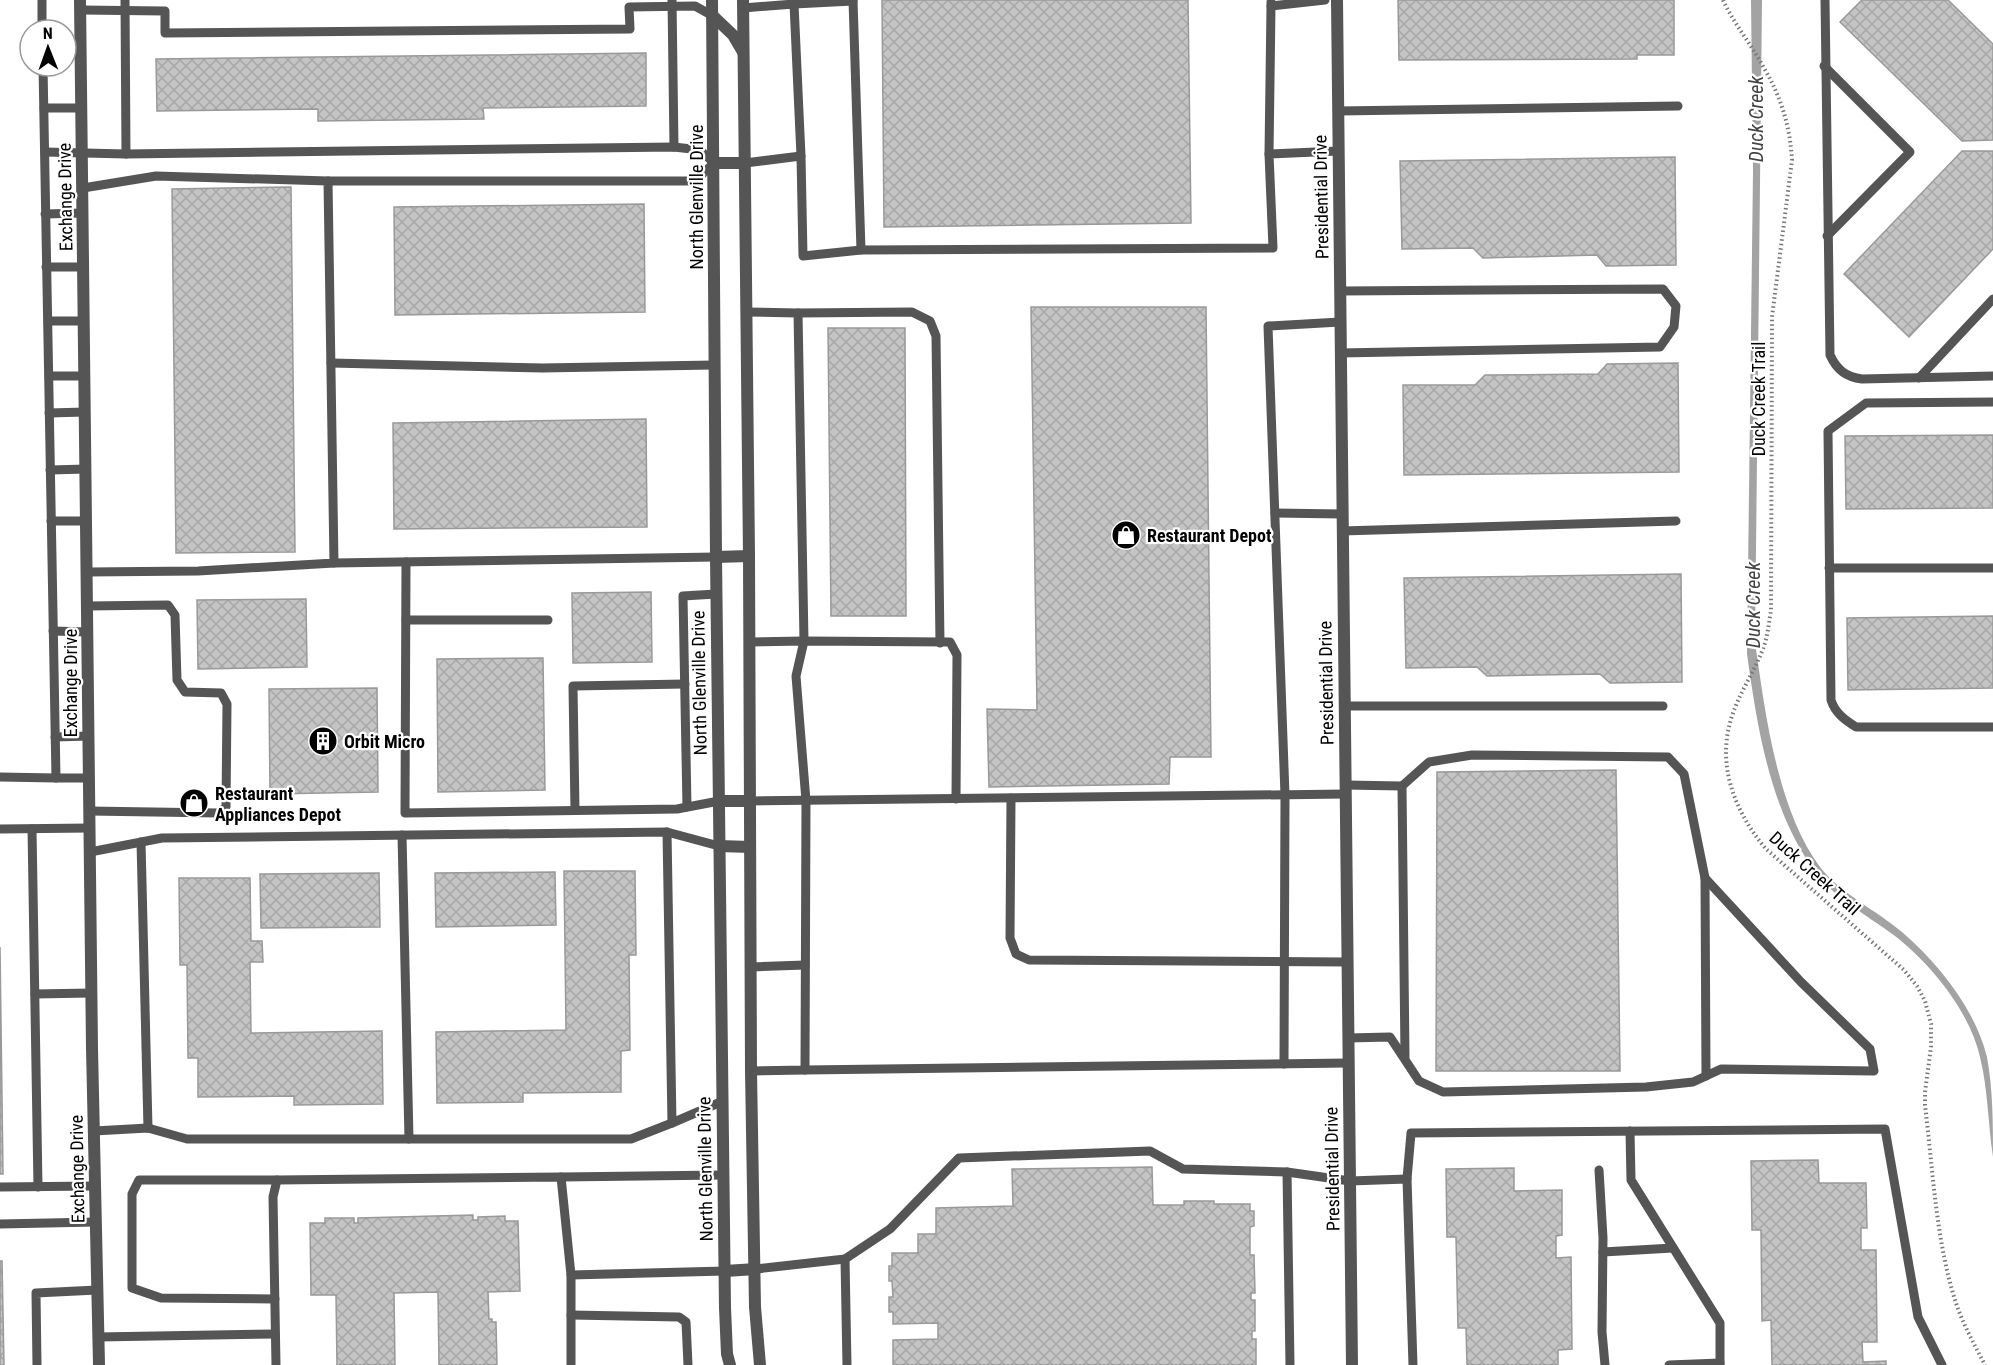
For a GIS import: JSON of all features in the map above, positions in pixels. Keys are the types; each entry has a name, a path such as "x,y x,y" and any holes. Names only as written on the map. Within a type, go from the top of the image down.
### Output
{"street":[{"name":"North Glenville Drive","path":"712,0 719,846 725,1271 727,1354 730,1365"},
{"name":"Presidential Drive","path":"1337,0 1352,1365"},
{"path":"743,4 749,556 751,1071 755,1307 760,1365"},
{"name":"Exchange Drive","path":"80,5 91,993 99,1365"},
{"path":"713,16 733,36 744,52"},
{"path":"714,163 745,163"},
{"path":"716,557 749,556"},
{"path":"719,801 750,801"},
{"path":"719,846 750,847"},
{"path":"725,1271 756,1269"}],"lane":[{"path":"42,0 42,18"},
{"path":"125,0 126,154"},
{"path":"165,0 165,33 630,29 629,3 672,3 695,6 713,16"},
{"path":"794,2 803,256 861,250 1273,248 1269,154 1271,3 1325,0"},
{"path":"1825,0 1829,348 1833,363 1839,370 1854,378 1993,376"},
{"path":"743,4 853,1 861,250"},
{"path":"672,3 674,147"},
{"path":"80,5 125,12 165,11"},
{"path":"1824,66 1910,152 1827,236"},
{"path":"43,78 56,778"},
{"path":"1338,111 1678,106"},
{"path":"44,108 82,108"},
{"path":"45,152 126,154 674,147 700,150 714,163 695,182 328,181 156,176 82,188"},
{"path":"1269,154 1338,151"},
{"path":"745,163 801,156"},
{"path":"328,181 334,563"},
{"path":"45,214 83,213"},
{"path":"46,267 83,267"},
{"path":"1340,291 1663,290 1676,306 1674,327 1660,347 1340,352"},
{"path":"1919,378 1993,299"},
{"path":"746,312 912,312 930,321 936,336 940,643"},
{"path":"798,313 804,641 796,676 806,801 805,1070"},
{"path":"48,321 84,321"},
{"path":"1284,1064 1285,795 1268,326 1340,322"},
{"path":"331,363 542,368 714,365"},
{"path":"49,376 84,376"},
{"path":"1993,402 1866,403 1828,431 1831,700 1838,713 1856,727 1863,728 1993,727"},
{"path":"49,413 85,412"},
{"path":"50,471 86,469"},
{"path":"1275,513 1342,514"},
{"path":"51,521 86,521"},
{"path":"1342,531 1676,521"},
{"path":"87,573 198,571 334,563 716,557"},
{"path":"406,562 405,813 687,807 719,801"},
{"path":"1829,568 1993,568"},
{"path":"687,807 683,596 716,594"},
{"path":"88,606 168,605 175,615 177,680 184,692 220,693 227,704 226,807 218,813 89,811"},
{"path":"406,620 548,620"},
{"path":"53,631 88,632"},
{"path":"749,642 950,642 957,655 956,799"},
{"path":"575,810 573,686 685,684"},
{"path":"1345,706 1663,706"},
{"path":"55,737 88,736"},
{"path":"750,801 1285,795 1402,786 1429,762 1472,755 1668,757 1684,774 1705,878 1706,1076"},
{"path":"0,777 89,778"},
{"path":"1402,786 1405,1057"},
{"path":"1011,798 1010,938 1016,954 1029,960 1347,962"},
{"path":"0,829 90,828"},
{"path":"32,829 38,1187"},
{"path":"667,832 672,1124"},
{"path":"90,852 162,838 667,832 719,846"},
{"path":"402,835 409,1139"},
{"path":"141,842 148,1128"},
{"path":"1348,1038 1390,1037 1419,1081 1443,1092 1646,1087 1693,1082 1721,1069 1874,1071 1870,1049 1801,982 1705,878"},
{"path":"751,967 805,965"},
{"path":"35,994 91,993"},
{"path":"751,1071 1348,1063"},
{"path":"94,1131 148,1128 187,1139 631,1139 723,1101"},
{"path":"1413,1365 1407,1179 1411,1133 1885,1128 1918,1317 1942,1365"},
{"path":"1630,1131 1631,1180 1720,1323 1720,1364 1669,1365"},
{"path":"756,1269 845,1259 890,1229 959,1158 1150,1151 1183,1169 1287,1172 1350,1181 1407,1179"},
{"path":"1599,1170 1603,1251 1602,1332 1605,1365"},
{"path":"1287,1172 1290,1365"},
{"path":"275,1299 161,1298 132,1288 132,1194 139,1180 724,1175"},
{"path":"561,1177 571,1275 571,1365"},
{"path":"276,1365 273,1197 277,1180"},
{"path":"0,1187 95,1186"},
{"path":"0,1224 96,1222"},
{"path":"1603,1251 1673,1248"},
{"path":"845,1259 847,1365"},
{"path":"571,1275 725,1271"},
{"path":"37,1365 36,1293 97,1290"},
{"path":"571,1315 679,1317 686,1322 688,1365"},
{"path":"99,1337 275,1334"}],"path":[{"name":"Duck Creek Trail","path":"1723,0 1764,67 1783,107 1791,137 1792,160 1772,317 1771,610 1764,646 1743,688 1726,738 1729,778 1737,807 1749,829 1766,849 1904,970 1925,1001 1931,1024 1931,1047 1924,1092 1940,1229 1947,1268 1958,1307 1985,1365"}],"water":[{"name":"Duck Creek","path":"1751,0 1762,0 1755,642 1775,759 1793,817 1805,844 1820,867 1828,877 1892,924 1916,945 1942,973 1965,1005 1987,1057 1992,1107 1993,1157 1983,1069 1968,1023 1947,990 1909,947 1828,887 1811,866 1785,817 1775,791 1755,708 1747,654 1753,171"}],"building":[{"path":"882,0 1188,0 1191,223 884,227"},
{"path":"1398,0 1674,0 1674,55 1637,55 1637,59 1399,60"},
{"path":"1862,0 1948,0 1993,44 1993,140 1962,141 1840,22"},
{"path":"646,53 646,106 483,108 484,119 318,121 318,109 157,111 156,59"},
{"path":"1962,151 1993,151 1993,249 1909,337 1844,274"},
{"path":"1675,157 1676,265 1606,266 1597,255 1483,258 1473,248 1402,249 1400,161"},
{"path":"291,187 295,552 176,553 172,189"},
{"path":"644,204 645,312 395,315 394,207"},
{"path":"1031,307 1206,307 1211,757 1170,757 1169,784 989,787 987,709 1037,710"},
{"path":"828,328 905,328 906,616 831,616"},
{"path":"1678,363 1679,472 1404,475 1403,385 1475,385 1485,375 1598,374 1607,364"},
{"path":"646,419 647,527 394,529 393,423"},
{"path":"1993,435 1993,508 1846,509 1845,436"},
{"path":"1681,574 1682,682 1610,683 1600,674 1487,676 1477,667 1406,668 1404,578"},
{"path":"651,592 652,662 573,663 572,593"},
{"path":"306,599 307,667 198,669 197,600"},
{"path":"1993,616 1993,688 1848,690 1847,618"},
{"path":"543,658 545,790 438,792 437,659"},
{"name":"Orbit Micro","path":"377,688 378,792 270,794 269,689"},
{"path":"1616,770 1620,1071 1436,1071 1437,772"},
{"path":"564,871 635,871 636,955 629,955 630,1050 621,1051 621,1092 523,1093 523,1102 437,1103 436,1032 566,1030"},
{"path":"555,872 556,925 436,927 435,873"},
{"path":"379,873 380,927 261,928 260,874"},
{"path":"179,878 250,878 251,941 262,941 263,962 250,962 251,1033 382,1031 383,1104 294,1105 294,1096 198,1097 198,1058 188,1058 187,965 180,965"},
{"path":"0,947 3,1174 0,1174"},
{"path":"1818,1160 1819,1183 1866,1183 1867,1228 1861,1228 1861,1250 1876,1250 1877,1342 1862,1342 1863,1362 1886,1361 1886,1365 1772,1365 1771,1320 1762,1321 1761,1230 1752,1230 1751,1161"},
{"path":"1152,1167 1153,1205 1184,1205 1184,1201 1214,1201 1214,1204 1250,1204 1250,1211 1254,1211 1254,1226 1250,1227 1250,1255 1254,1255 1255,1293 1251,1293 1251,1300 1255,1300 1255,1331 1252,1331 1252,1339 1256,1339 1256,1365 893,1365 893,1340 938,1339 938,1323 893,1324 893,1312 889,1312 889,1297 893,1297 892,1281 889,1281 892,1253 918,1253 918,1234 936,1234 936,1208 1013,1206 1012,1169"},
{"path":"1514,1168 1514,1191 1562,1190 1562,1235 1556,1236 1556,1258 1571,1257 1572,1349 1558,1350 1558,1365 1467,1365 1466,1328 1458,1328 1456,1237 1447,1237 1446,1169"},
{"path":"473,1215 473,1220 478,1220 478,1217 505,1216 505,1221 518,1221 520,1291 488,1292 489,1319 496,1322 497,1365 439,1365 438,1292 394,1293 395,1365 337,1365 336,1295 311,1295 310,1223 325,1223 325,1218 354,1218 354,1223 358,1223 358,1218"},
{"path":"0,1261 2,1261 4,1365 0,1365"}],"place":[{"name":"Restaurant Depot","path":"1126,535"},
{"name":"Orbit Micro","path":"323,741"},
{"name":"Restaurant Appliances Depot","path":"194,803"}]}
